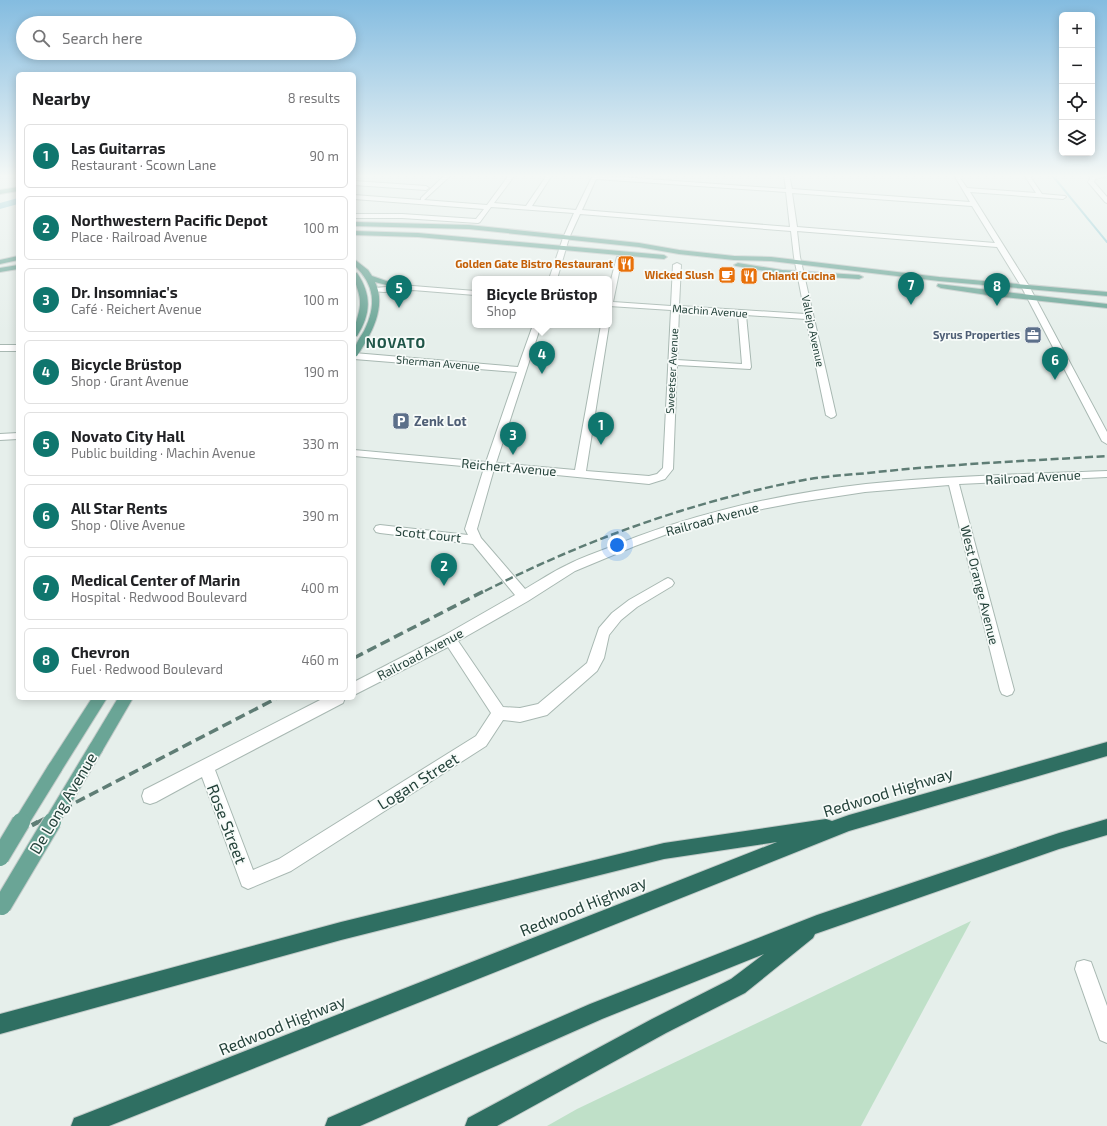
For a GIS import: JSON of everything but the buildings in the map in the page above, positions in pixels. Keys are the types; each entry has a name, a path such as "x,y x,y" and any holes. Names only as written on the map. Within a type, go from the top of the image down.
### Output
{"highway":[{"name":"Redwood Highway","path":"82,1126 849,823 1107,748"},
{"path":"0,1024 340,931 664,851 849,823"},
{"path":"336,1126 597,1011 817,924 1059,841 1107,827"},
{"path":"476,1126 658,1026 738,986 817,924"}],"main road":[{"path":"466,228 639,245 679,252 798,262 939,279 1107,294"},
{"path":"356,234 418,235 563,248 718,263 800,273 860,277 1107,306"},
{"path":"0,262 16,258"},
{"path":"356,263 371,278 375,289 377,304 374,318 356,351"},
{"path":"0,270 16,267"},
{"path":"371,278 394,285"},
{"path":"356,279 363,291 364,307 362,317 356,330"},
{"path":"363,291 375,289"},
{"name":"De Long Avenue","path":"0,857 99,700"},
{"name":"De Long Avenue","path":"1,908 125,700"}],"street":[{"path":"553,276 571,228"},
{"path":"788,228 1000,245"},
{"name":"Vallejo Avenue","path":"794,228 800,273 831,415"},
{"path":"989,228 1025,286 1107,441"},
{"path":"612,290 619,258"},
{"name":"Sweetser Avenue","path":"663,476 668,469 677,265"},
{"path":"375,289 394,285 472,293"},
{"path":"375,289 384,290 413,288"},
{"name":"Machin Avenue","path":"612,304 810,317"},
{"path":"672,362 747,367 742,313"},
{"path":"524,597 476,540 471,529 490,465 536,328"},
{"path":"580,473 605,328"},
{"path":"0,348 16,348"},
{"name":"Sherman Avenue","path":"356,355 522,370"},
{"path":"0,438 16,436"},
{"name":"Reichert Avenue","path":"356,453 649,480 663,476"},
{"name":"Railroad Avenue","path":"356,688 450,639 572,568 631,543 683,524 736,510 804,497 865,488 953,481 1107,474"},
{"name":"West Orange Avenue","path":"953,481 1007,690"},
{"name":"Scott Court","path":"380,529 476,540"},
{"path":"450,639 499,713 520,715 542,710 592,667 598,658 604,632 616,618 627,608 668,583"},
{"path":"150,796 334,700"},
{"name":"Logan Street","path":"248,880 285,865 481,741 499,713"},
{"name":"Rose Street","path":"206,768 248,880"},
{"path":"1084,969 1107,1033"}],"green space":[{"path":"971,921 861,1126 547,1126 577,1109"}],"waterway":[{"path":"1095,228 1107,242"}],"railway":[{"path":"485,591 561,555 640,524 721,499 804,480 958,465 1107,456"},
{"path":"356,657 486,590"},
{"path":"36,823 273,700"},
{"path":"0,842 38,822"}],"place":[{"name":"Golden Gate Bistro Restaurant","path":"626,264"},
{"name":"Wicked Slush","path":"727,275"},
{"name":"Chianti Cucina","path":"749,276"},
{"name":"Medical Center of Marin","path":"911,305"},
{"name":"Chevron","path":"997,306"},
{"name":"Novato City Hall","path":"399,308"},
{"name":"Syrus Properties","path":"1033,335"},
{"name":"Bicycle Brüstop","path":"542,374"},
{"name":"All Star Rents","path":"1055,380"},
{"name":"Zenk Lot","path":"401,421"},
{"name":"Las Guitarras","path":"601,445"},
{"name":"Dr. Insomniac's","path":"513,455"},
{"name":"Northwestern Pacific Depot","path":"444,586"}],"district":[{"name":"NOVATO","path":"396,343"}]}
